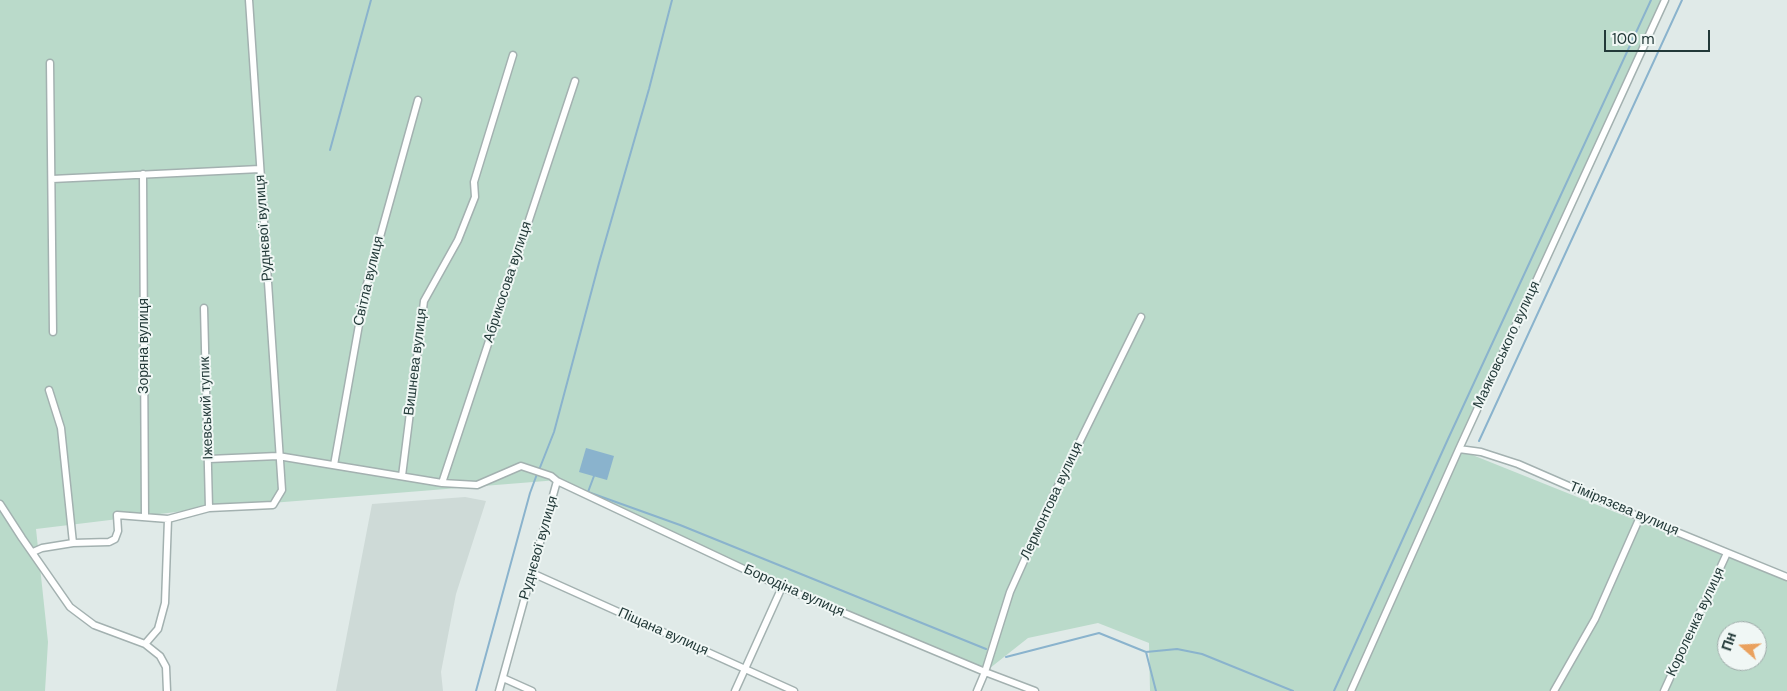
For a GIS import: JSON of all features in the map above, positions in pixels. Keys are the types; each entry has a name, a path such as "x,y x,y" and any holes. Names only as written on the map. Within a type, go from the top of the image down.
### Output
{"street":[{"name":"Руднєвої вулиця","path":"33,552 42,548 73,543 109,542 115,539 118,531 117,515 168,519 209,508 273,505 282,490 278,456 249,0"},
{"name":"Маяковського вулиця","path":"1351,691 1459,449 1665,0"},
{"name":"Вишнева вулиця","path":"402,476 424,301 458,240 475,197 474,182 513,55"},
{"path":"50,63 53,332"},
{"name":"Абрикосова вулиця","path":"442,483 575,81"},
{"name":"Світла вулиця","path":"334,465 365,291 418,100"},
{"path":"52,179 260,169"},
{"name":"Зоряна вулиця","path":"143,174 145,517"},
{"name":"Іжевський тупик","path":"204,308 209,508"},
{"name":"Лермонтова вулиця","path":"976,691 985,672 1010,592 1141,317"},
{"path":"48,390 62,428 73,543"},
{"name":"Тімірязєва вулиця","path":"1459,449 1481,452 1518,464 1640,517 1787,577"},
{"name":"Руднєвої вулиця","path":"278,456 442,483 477,486 521,466 551,476 557,481 499,691"},
{"path":"209,458 278,456"},
{"name":"Бородіна вулиця","path":"557,481 782,587 1034,691"},
{"path":"0,504 70,607 94,624 145,644 160,656 166,667 167,691"},
{"path":"1554,691 1595,619 1640,517"},
{"path":"145,644 158,628 165,603 168,519"},
{"name":"Короленка вулиця","path":"1664,691 1727,553"},
{"name":"Піщана вулиця","path":"532,573 794,691"},
{"path":"735,691 782,587"},
{"path":"503,678 532,691"}],"shaded area":[{"path":"465,497 486,501 456,594 441,672 443,691 336,691 372,504"}],"green space":[{"path":"0,0 1661,0 1350,691 1150,691 1149,643 1098,623 1028,638 985,672 782,587 558,480 209,508 36,529 48,642 45,691 0,691"},
{"path":"1460,450 1787,581 1787,691 1352,691"}],"water":[{"path":"586,448 614,456 607,480 579,472"}],"waterway":[{"path":"330,150 371,0"},
{"path":"539,470 554,432 672,0"},
{"path":"1334,691 1651,0"},
{"path":"1479,441 1682,0"},
{"path":"476,691 530,493 537,474"},
{"path":"594,476 588,492 680,525 986,649"},
{"path":"1006,657 1099,633 1146,652 1156,691"},
{"path":"1146,652 1177,649 1202,654 1293,691"}]}
